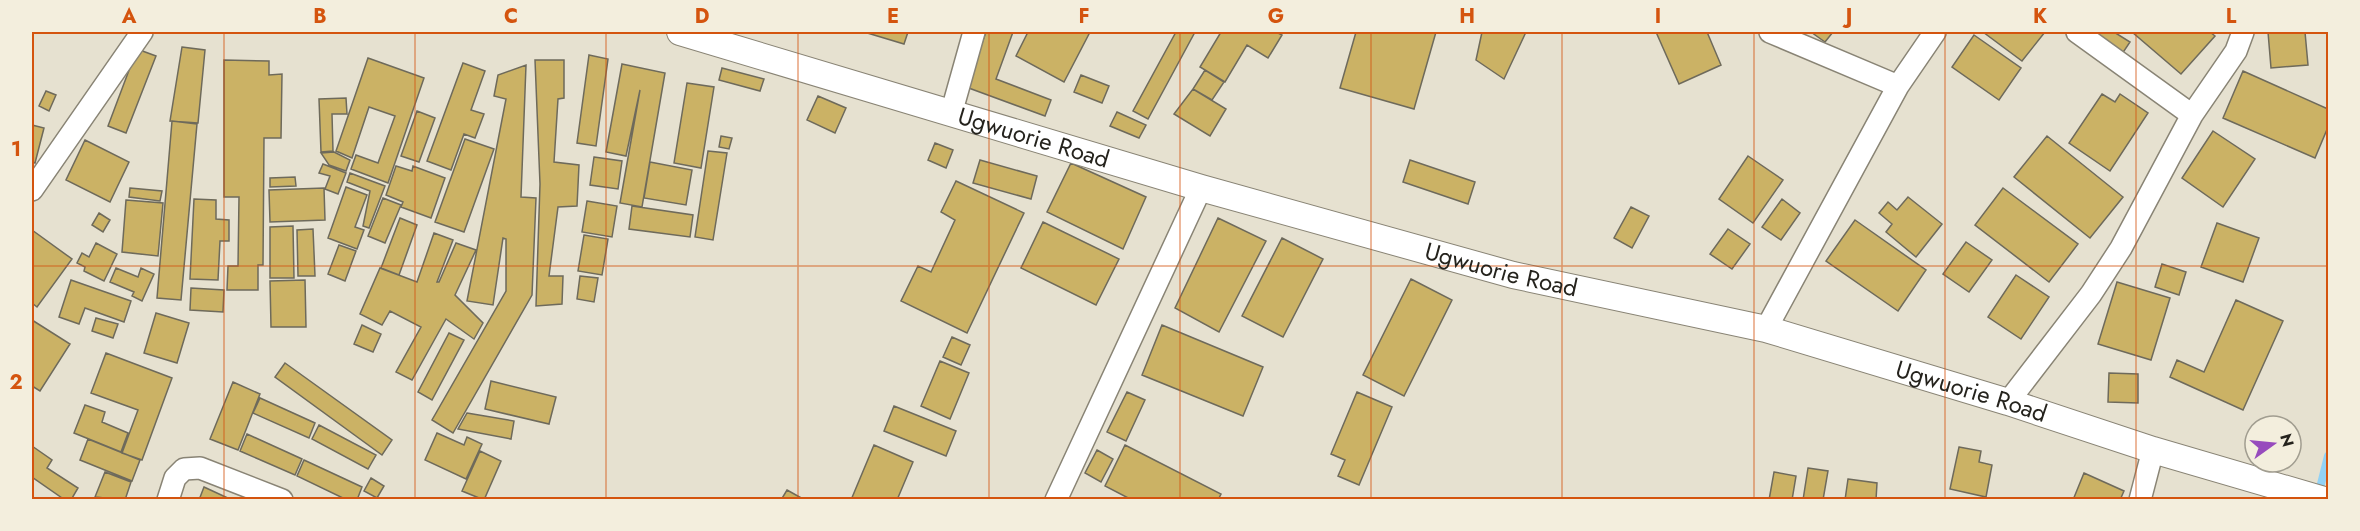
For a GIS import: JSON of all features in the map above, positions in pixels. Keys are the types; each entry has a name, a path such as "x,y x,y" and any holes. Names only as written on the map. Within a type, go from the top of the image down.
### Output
{"street":[{"path":"32,190 142,32"},
{"name":"Ugwuorie Road","path":"680,32 1202,188 1513,275 1766,329 2008,402 2153,450 2312,496"},
{"path":"951,114 974,32"},
{"path":"1770,32 1898,86"},
{"path":"1766,329 1898,86 1935,32"},
{"path":"2078,32 2192,115"},
{"path":"2008,402 2091,294 2121,248 2192,115 2236,51 2243,32"},
{"path":"1056,500 1202,188"},
{"path":"2140,500 2153,450"},
{"path":"168,500 175,478 184,469 200,468 282,500"}],"building":[{"path":"864,32 908,32 904,44"},
{"path":"986,32 1013,32 996,79 1051,100 1045,116 966,87"},
{"path":"1028,32 1090,32 1064,82 1016,56"},
{"path":"1176,32 1195,32 1148,119 1133,111"},
{"path":"1221,32 1276,32 1282,35 1268,58 1247,45 1225,82 1200,67"},
{"path":"1356,32 1436,32 1414,109 1340,88"},
{"path":"1482,32 1526,32 1504,79 1476,60"},
{"path":"1656,32 1707,32 1721,65 1679,84"},
{"path":"1811,32 1833,32 1825,42"},
{"path":"1983,32 2045,32 2022,61"},
{"path":"2099,32 2114,32 2130,42 2122,54 2096,36"},
{"path":"2132,32 2210,32 2215,36 2181,74"},
{"path":"2268,32 2305,32 2308,65 2271,68"},
{"path":"1974,35 2021,68 1999,100 1952,67"},
{"path":"182,47 205,50 198,123 170,121"},
{"path":"137,49 156,56 126,133 108,126"},
{"path":"589,55 608,59 596,146 577,143"},
{"path":"368,58 424,78 388,183 351,169 356,155 378,163 395,116 369,107 352,158 336,151"},
{"path":"224,60 269,61 269,75 282,74 281,138 264,138 263,265 258,265 258,290 227,290 228,266 238,266 239,197 224,197"},
{"path":"535,60 564,60 564,98 558,99 554,162 579,165 577,206 558,207 549,276 563,276 562,304 536,306 540,184"},
{"path":"463,63 485,71 471,110 484,114 475,138 464,134 451,170 427,161"},
{"path":"622,64 665,73 642,207 620,203 640,90 626,156 606,152"},
{"path":"526,65 521,197 536,198 532,295 453,433 432,420 506,291 506,239 503,238 493,305 467,301 506,99 494,96 498,75"},
{"path":"722,68 764,79 760,91 719,80"},
{"path":"1205,70 1224,82 1212,100 1193,89"},
{"path":"2243,71 2328,109 2328,127 2315,158 2223,118"},
{"path":"1081,75 1109,86 1102,103 1074,92"},
{"path":"687,83 714,87 701,168 674,163"},
{"path":"1193,89 1226,109 1210,136 1174,114"},
{"path":"46,91 56,95 49,111 39,106"},
{"path":"2102,94 2115,102 2120,94 2148,113 2110,171 2069,143"},
{"path":"818,96 846,108 835,133 807,120"},
{"path":"346,98 347,114 332,114 333,151 321,152 319,99"},
{"path":"417,111 435,118 419,162 401,156"},
{"path":"1117,112 1146,125 1139,138 1110,126"},
{"path":"172,121 197,124 181,300 157,298"},
{"path":"32,125 44,128 35,163 32,162"},
{"path":"2213,131 2255,159 2223,207 2182,178"},
{"path":"721,136 732,138 729,149 719,147"},
{"path":"2047,136 2123,197 2090,238 2014,177"},
{"path":"465,139 494,149 464,232 435,222"},
{"path":"85,140 129,162 110,202 66,180"},
{"path":"935,143 953,150 946,168 928,160"},
{"path":"708,151 727,153 713,240 695,237"},
{"path":"334,152 350,160 346,171 329,165 321,153"},
{"path":"1748,156 1783,180 1753,223 1719,199"},
{"path":"594,157 622,161 618,189 590,185"},
{"path":"980,160 1037,176 1031,199 973,183"},
{"path":"1410,160 1475,182 1468,204 1403,182"},
{"path":"650,162 692,170 686,205 644,198"},
{"path":"1071,163 1146,197 1123,249 1047,212"},
{"path":"323,164 346,173 338,194 325,189 330,176 319,173"},
{"path":"396,166 412,171 413,166 445,178 431,218 401,207 403,202 386,195"},
{"path":"350,173 385,186 369,228 363,226 370,191 347,182"},
{"path":"295,177 296,186 270,187 270,178"},
{"path":"956,181 1024,213 967,333 901,301 918,266 931,272 955,220 941,212"},
{"path":"346,187 367,195 355,227 364,230 357,249 328,238"},
{"path":"130,188 162,191 160,201 129,197"},
{"path":"324,188 325,220 270,222 269,190"},
{"path":"2003,188 2078,244 2049,282 1975,225"},
{"path":"1908,197 1942,224 1916,257 1886,232 1892,224 1879,213 1888,202 1897,210"},
{"path":"383,198 401,205 385,243 368,236"},
{"path":"194,199 216,200 216,219 229,220 229,241 220,241 218,280 190,279"},
{"path":"1782,199 1800,213 1781,240 1762,227"},
{"path":"126,200 163,203 158,256 122,252"},
{"path":"587,201 617,206 612,237 582,232"},
{"path":"632,206 693,215 690,237 629,229"},
{"path":"1631,207 1649,216 1632,248 1614,238"},
{"path":"99,213 110,220 103,232 92,225"},
{"path":"400,218 417,225 399,275 381,268"},
{"path":"1218,218 1266,241 1219,332 1175,308"},
{"path":"1855,220 1926,270 1898,311 1826,261"},
{"path":"1043,222 1119,259 1096,305 1021,268"},
{"path":"2217,223 2259,238 2243,282 2201,267"},
{"path":"293,226 294,278 270,278 270,227"},
{"path":"313,229 315,276 298,276 297,230"},
{"path":"1728,229 1750,244 1732,269 1710,254"},
{"path":"32,230 72,259 37,307 32,303"},
{"path":"434,233 453,240 437,282 456,243 476,250 455,295 483,323 474,339 446,319 412,380 396,372 421,327 390,311 382,325 360,314 380,268 417,282"},
{"path":"584,235 608,239 602,275 578,271"},
{"path":"1282,238 1323,259 1283,337 1242,316"},
{"path":"1966,242 1992,260 1969,292 1943,274"},
{"path":"96,243 117,254 104,281 84,271 85,267 77,263 82,253 89,257"},
{"path":"339,245 356,251 345,281 328,274"},
{"path":"2162,264 2186,272 2179,295 2155,287"},
{"path":"116,268 138,277 141,268 154,274 142,301 132,296 134,292 110,282"},
{"path":"2016,275 2049,297 2021,339 1988,317"},
{"path":"580,276 598,278 594,302 577,299"},
{"path":"1411,279 1452,300 1404,396 1363,375"},
{"path":"71,280 131,301 124,322 85,308 79,324 59,317"},
{"path":"305,280 306,327 271,327 270,281"},
{"path":"2117,282 2170,298 2151,360 2098,344"},
{"path":"191,288 224,290 223,312 190,310"},
{"path":"2236,300 2283,321 2243,410 2170,377 2177,360 2204,372"},
{"path":"156,313 189,323 177,363 144,353"},
{"path":"96,318 118,324 113,338 92,331"},
{"path":"32,320 70,344 40,391 32,386"},
{"path":"362,325 381,334 373,352 354,344"},
{"path":"1162,325 1263,367 1243,416 1142,375"},
{"path":"449,333 464,340 432,400 418,392"},
{"path":"952,337 970,345 961,365 943,357"},
{"path":"106,353 172,378 142,460 122,453 138,410 91,393"},
{"path":"940,361 969,373 950,419 921,406"},
{"path":"285,363 392,440 382,455 275,377"},
{"path":"2109,373 2138,374 2138,403 2108,402"},
{"path":"491,381 556,397 549,424 485,409"},
{"path":"233,382 260,394 238,450 210,439"},
{"path":"1127,392 1145,400 1126,441 1107,432"},
{"path":"1357,392 1392,407 1359,485 1338,476 1345,460 1331,454"},
{"path":"260,398 315,423 309,438 253,413"},
{"path":"85,405 105,412 102,422 128,433 121,452 74,433"},
{"path":"894,406 956,431 946,456 884,431"},
{"path":"467,413 514,421 511,439 458,429"},
{"path":"319,425 376,455 368,469 312,439"},
{"path":"437,433 464,445 467,437 482,444 466,479 425,460"},
{"path":"247,434 302,459 295,475 240,451"},
{"path":"88,439 140,460 132,481 80,460"},
{"path":"874,445 913,462 897,500 851,500"},
{"path":"1125,445 1221,494 1218,500 1132,500 1105,486"},
{"path":"32,446 52,460 47,468 78,488 71,500 65,500 32,477"},
{"path":"1959,447 1981,451 1979,462 1992,465 1986,497 1950,489"},
{"path":"1097,450 1113,459 1101,482 1085,473"},
{"path":"480,451 501,461 484,500 462,491"},
{"path":"304,460 362,487 357,500 347,500 297,476"},
{"path":"1808,468 1828,471 1823,500 1803,500"},
{"path":"105,472 131,482 125,500 95,497"},
{"path":"1774,472 1796,476 1792,500 1769,500"},
{"path":"2084,473 2124,491 2120,500 2073,500"},
{"path":"371,478 384,486 377,498 364,491"},
{"path":"1848,479 1877,483 1876,500 1845,500"},
{"path":"204,487 232,500 199,500"},
{"path":"787,490 805,500 781,500"}],"waterway":[{"path":"2318,496 2328,456"}]}
